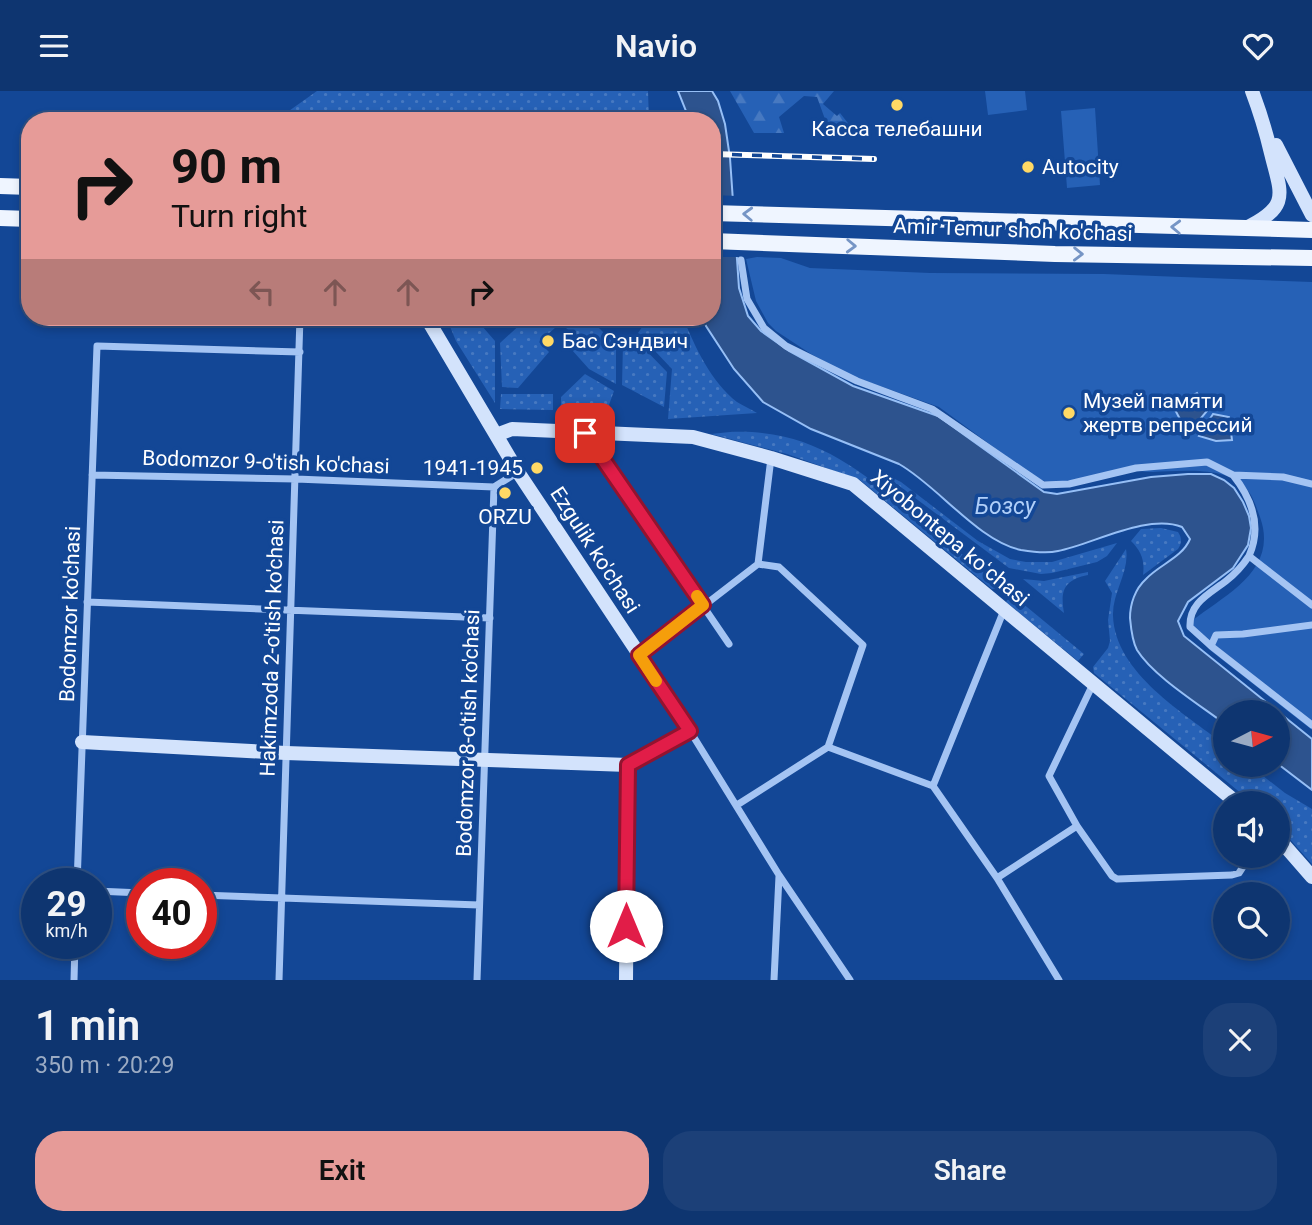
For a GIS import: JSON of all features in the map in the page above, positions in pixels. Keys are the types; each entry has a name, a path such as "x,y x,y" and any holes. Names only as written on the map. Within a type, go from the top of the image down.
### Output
{"main road":[{"path":"0,186 21,187"},
{"name":"Amir Temur shoh ko'chasi","path":"721,213 1312,230"},
{"path":"0,218 21,219"},
{"name":"Amir Temur shoh ko'chasi","path":"721,241 1055,254 1312,258"}],"street":[{"path":"1245,228 1267,217 1274,209 1279,197 1280,182 1266,129 1252,91"},
{"path":"1266,129 1312,215"},
{"path":"741,260 747,299 764,328 786,346 857,381 932,409 1043,485 1069,484 1136,468 1207,462 1233,475 1283,477 1312,484"},
{"name":"Hakimzoda 2-o'tish ko'chasi","path":"279,980 300,326"},
{"name":"Ezgulik ko'chasi","path":"431,326 519,472 690,731 779,875 850,980"},
{"name":"Bodomzor ko'chasi","path":"78,868 97,345 300,352"},
{"name":"Xiyobontepa koʻchasi","path":"496,435 512,429 693,437 853,484 1222,791"},
{"path":"585,433 729,644"},
{"path":"639,655 758,563 771,458"},
{"path":"494,487 519,472"},
{"name":"Bodomzor 9-o'tish ko'chasi","path":"92,475 494,487"},
{"path":"1233,475 1253,512 1256,536 1249,556 1236,572 1190,612 1190,627 1312,725"},
{"name":"Bodomzor 8-o'tish ko'chasi","path":"477,980 494,487"},
{"path":"1249,556 1312,605"},
{"path":"737,805 828,747 863,645 779,567 758,563"},
{"path":"88,602 490,618"},
{"path":"933,786 1004,610"},
{"path":"1211,646 1216,635 1312,625"},
{"path":"1093,684 1049,776 1077,826 1112,876 1117,879 1232,875 1242,868"},
{"path":"82,742 286,753 628,765 690,731"},
{"path":"828,747 933,786 997,879 1059,980"},
{"path":"626,980 628,765"},
{"path":"997,879 1077,826"},
{"path":"1290,852 1312,877"},
{"path":"774,980 779,875"},
{"path":"217,896 479,905"},
{"path":"74,980 75,959"}],"green space":[{"path":"317,91 648,91 649,112 337,111 287,112"},
{"path":"730,91 834,91 823,104 837,116 840,113 851,127 839,129 838,134 830,133 817,97 804,96 779,117 784,133 754,133"},
{"path":"985,91 1025,91 1027,110 988,115"},
{"path":"1095,108 1100,185 1067,188 1061,111"},
{"path":"781,258 810,268 930,273 1104,274 1312,282 1312,730 1290,713 1290,700 1274,700 1211,651 1193,632 1193,620 1246,579 1262,552 1264,536 1260,517 1246,488 1238,481 1202,471 1121,470 1066,481 1037,479 939,407 852,376 776,331 768,323 756,301 746,259"},
{"path":"450,326 482,326 495,341 495,403 456,341"},
{"path":"518,326 556,326 539,342 549,352 518,388 502,387 500,343"},
{"path":"564,326 597,326 616,345 616,384 589,369 572,350 581,342"},
{"path":"643,326 687,326 698,352 720,385 737,402 757,413 668,419 672,369 638,333"},
{"path":"632,336 667,372 664,407 622,385 623,344"},
{"path":"585,374 614,391 606,413 561,411 561,397"},
{"path":"501,394 553,394 553,410 500,409"},
{"path":"730,432 783,436 828,453 869,478 996,582 997,588 992,589 860,480 787,454 711,434"},
{"path":"879,471 901,482 978,541 1010,559 1052,562 1117,543 1107,556 1097,562 1052,573 1041,574 1009,568"},
{"path":"1161,528 1178,532 1180,545 1143,575 1142,556 1131,541 1141,529"},
{"path":"1126,549 1126,566 1113,607 1117,637 1126,656 1154,690 1213,736 1213,770 1094,673 1093,667 1108,648 1110,641 1108,620 1112,593 1105,581"},
{"path":"1088,572 1088,575 1074,580 1066,587 1063,598 1064,613 1023,579 1044,581"},
{"path":"1011,594 1084,654 1078,661 1006,602"},
{"path":"1221,777 1264,777 1282,791 1238,791"},
{"path":"1290,796 1312,809 1312,864 1290,839"}],"water":[{"name":"Бозсу","path":"678,91 712,91 718,101 725,124 730,158 739,288 748,316 761,331 789,351 853,386 938,416 1044,492 1057,494 1151,477 1188,474 1211,474 1234,488 1249,516 1251,528 1248,545 1233,568 1188,602 1178,621 1184,636 1264,700 1213,700 1213,715 1165,680 1137,650 1130,618 1134,597 1146,579 1186,546 1190,539 1182,527 1153,524 1120,531 1053,552 1021,550 989,536 899,464 811,429 763,402 734,369 706,326 721,326 721,112 686,112"},
{"path":"1197,393 1207,411 1191,430 1181,421 1173,406"},
{"path":"1213,414 1229,417 1232,440 1216,441 1199,436"},
{"name":"Бозсу","path":"1290,721 1312,739 1312,790 1290,773"}],"pier":[{"path":"721,195 737,196 740,257 721,257"}],"railway":[{"path":"721,154 874,159"}],"slow traffic":[{"path":"656,681 639,655 703,605 697,596"}],"place":[{"name":"Касса телебашни","path":"897,105"},
{"name":"Autocity","path":"1028,167"},
{"name":"Бас Сэндвич","path":"548,341"},
{"name":"Музей памяти жертв репрессий","path":"1069,413"},
{"name":"1941-1945","path":"537,468"},
{"name":"ORZU","path":"505,493"}],"route":[{"path":"585,433 703,605 639,655 690,731 628,765 626,926"}]}
